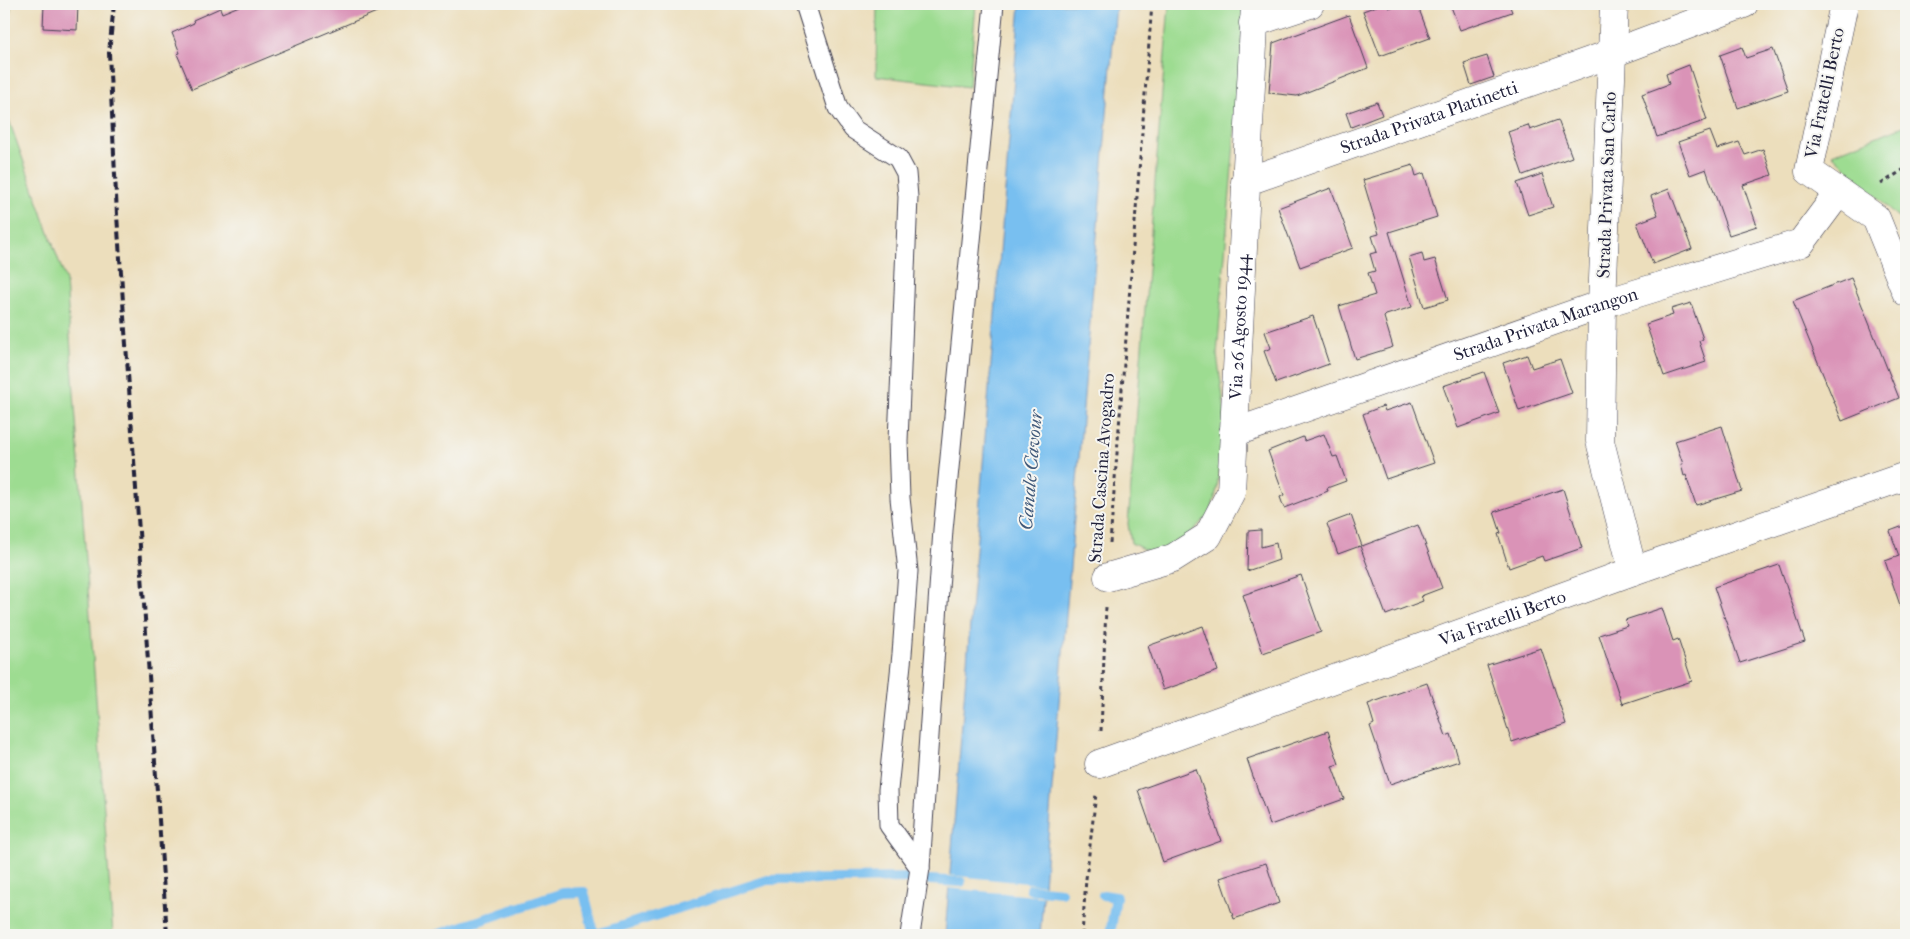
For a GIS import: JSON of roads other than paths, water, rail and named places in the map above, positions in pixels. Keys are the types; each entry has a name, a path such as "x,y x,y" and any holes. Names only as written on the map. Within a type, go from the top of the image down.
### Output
{"street":[{"path":"1254,13 1310,4"},
{"name":"Strada Privata San Carlo","path":"1614,4 1602,304 1600,441 1633,571"},
{"name":"Strada Privata Platinetti","path":"1245,182 1613,53 1744,4"},
{"name":"Via Fratelli Berto","path":"1844,4 1809,171 1876,218 1906,292"},
{"name":"Via 26 Agosto 1944","path":"1108,577 1173,558 1208,536 1231,492 1254,13"},
{"name":"Strada Privata Marangon","path":"1233,433 1602,304 1801,243 1839,192"},
{"name":"Via Fratelli Berto","path":"1099,764 1633,571 1906,476"}],"lane":[{"path":"805,4 838,108 853,129 898,158 906,173 908,197 907,237 898,441 900,498 908,571 902,654 888,790 888,825 920,868"},
{"path":"910,935 920,868 943,530 994,4"}],"water":[{"name":"Canale Cavour","path":"1020,4 1116,4 1040,935 945,935"}],"waterway":[{"path":"594,935 768,880 911,878"},
{"path":"930,880 961,882"},
{"path":"1030,889 1061,892"},
{"path":"436,935 563,893 584,892 594,935"},
{"path":"1103,895 1116,897 1110,935"}],"railway":[{"path":"114,4 109,53 117,215 167,935"}]}
